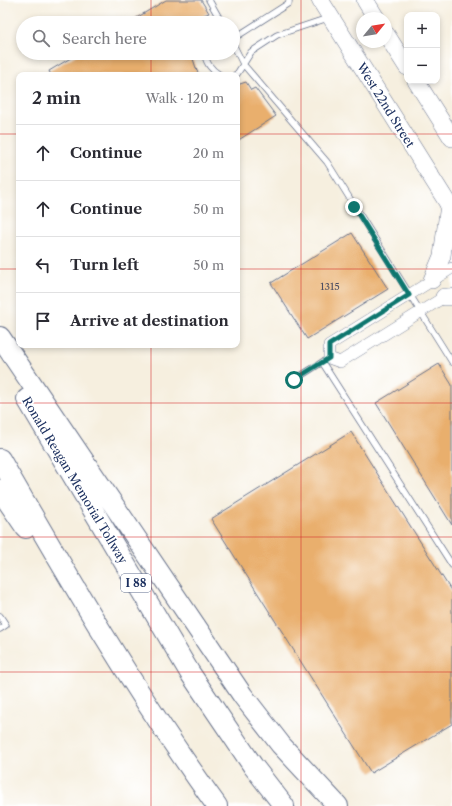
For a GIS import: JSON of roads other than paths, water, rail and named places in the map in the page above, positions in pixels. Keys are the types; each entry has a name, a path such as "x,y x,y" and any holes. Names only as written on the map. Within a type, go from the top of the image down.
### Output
{"highway":[{"path":"0,337 243,696 281,745 338,806"},
{"name":"Ronald Reagan Memorial Tollway","path":"0,354 190,673 253,766 284,806"},
{"path":"0,459 52,550 155,716"},
{"path":"0,490 217,806"}],"main road":[{"name":"West 22nd Street","path":"320,0 450,208"},
{"path":"365,0 372,12"},
{"path":"392,43 404,62"},
{"path":"418,84 452,138"},
{"path":"432,280 442,256 450,208"}],"street":[{"path":"450,295 340,362 326,360 329,345 452,268"}],"lane":[{"path":"209,0 218,16"},
{"path":"240,34 289,3 289,0"},
{"path":"238,72 251,52 277,35 331,17"},
{"path":"240,58 243,64 327,162 452,362"},
{"path":"206,60 215,72"},
{"path":"294,380 326,360 452,564"},
{"path":"0,616 6,625 0,628"}]}
